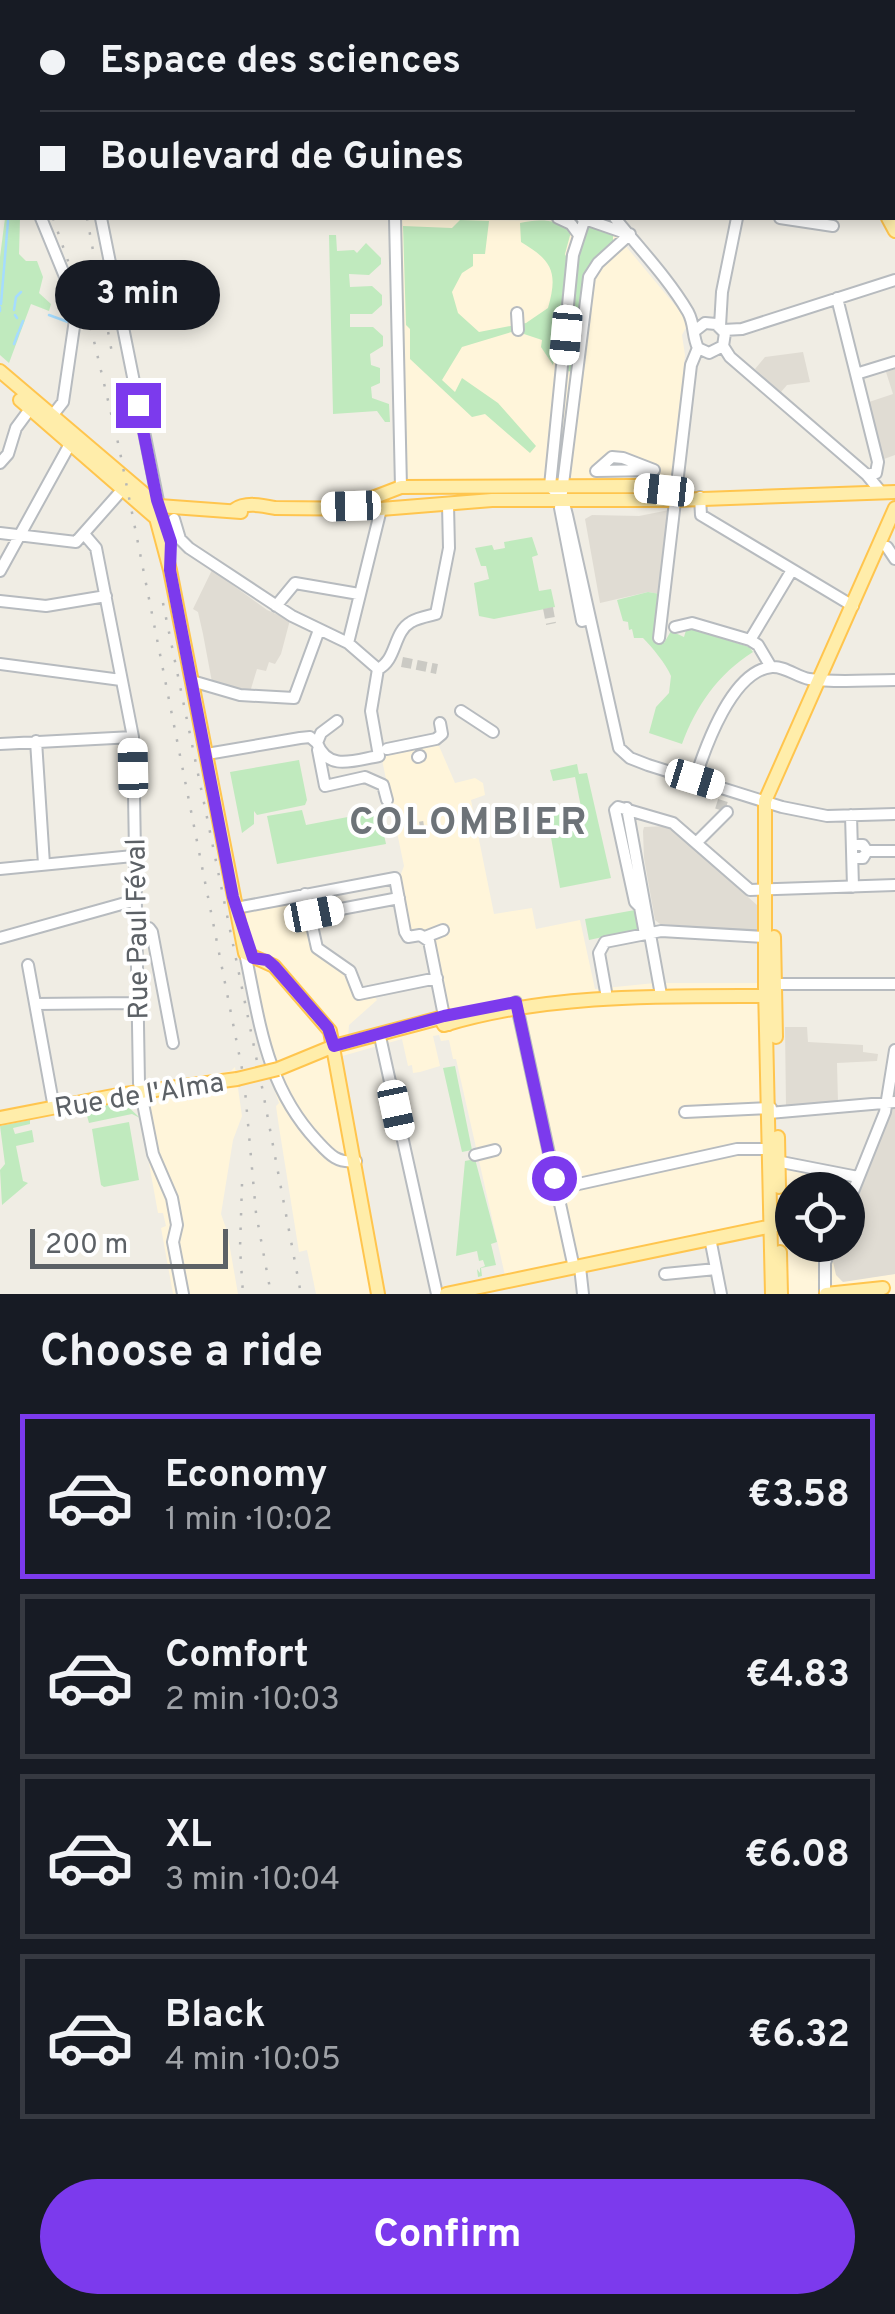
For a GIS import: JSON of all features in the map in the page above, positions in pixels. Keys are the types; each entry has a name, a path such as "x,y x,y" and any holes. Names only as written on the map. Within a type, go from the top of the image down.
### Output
{"main road":[{"path":"0,371 161,513 234,510 240,506 382,508 888,492"},
{"path":"0,382 70,444 161,513 177,547 170,570"},
{"path":"351,506 402,487 634,486 676,496"},
{"path":"773,1111 776,1040 769,989 770,803 895,509 880,499 850,493"},
{"path":"161,513 236,908 249,956 274,966 328,1028 379,1291"},
{"path":"823,679 891,552 895,530"},
{"path":"769,889 766,937 775,1225 772,1294"},
{"path":"516,1000 606,992 769,989"},
{"path":"516,1000 660,991"},
{"name":"Rue de l'Alma","path":"0,1118 278,1070 335,1050 516,1000"},
{"name":"Rue de l'Alma","path":"335,1050 381,1041 444,1020"},
{"path":"446,1294 775,1225"},
{"path":"778,1262 781,1294"},
{"path":"825,1294 889,1287"},
{"path":"866,1294 889,1287"}],"street":[{"path":"42,220 77,306 63,402 52,416"},
{"path":"101,220 149,470 161,513"},
{"path":"395,220 402,487"},
{"path":"562,220 579,235"},
{"path":"563,500 550,486 572,262 583,220"},
{"path":"590,220 630,234"},
{"path":"620,220 688,311 714,331 730,357 867,476 876,489 888,492"},
{"path":"698,348 713,353 737,220"},
{"path":"793,220 833,226"},
{"path":"630,234 598,263 589,277 560,516 594,638 614,735 624,754 728,794 821,815 895,814"},
{"path":"660,638 691,365 698,348 694,338 714,331 742,329 895,280"},
{"path":"837,298 879,466 876,473 867,476"},
{"path":"518,313 518,330"},
{"path":"856,374 895,362"},
{"path":"562,377 577,379"},
{"path":"0,463 8,454 16,428 30,409"},
{"path":"0,571 70,444"},
{"path":"0,533 72,542 149,470"},
{"path":"696,497 702,515 852,606"},
{"path":"383,753 371,711 378,669 389,661 408,622 436,614 449,548 448,505"},
{"path":"348,643 382,508"},
{"name":"Rue Paul Féval","path":"84,534 96,548 133,737 141,1092 164,1185 172,1198 177,1225 174,1242 183,1294"},
{"path":"177,547 348,643 378,669"},
{"path":"750,640 792,570"},
{"path":"276,606 295,583 359,594"},
{"path":"0,601 46,606 106,596"},
{"path":"662,619 685,636"},
{"path":"674,627 692,623 750,640 758,644 771,667 812,680 895,680"},
{"path":"192,681 240,695 294,698 319,630"},
{"path":"0,664 121,680"},
{"path":"695,779 711,731 725,706 754,676 771,667"},
{"path":"461,710 493,732"},
{"path":"337,721 321,732 317,746 325,786 364,769 383,753 436,739 442,734 440,723"},
{"path":"0,744 133,737"},
{"path":"207,754 310,737 325,757 364,769 383,785 387,800"},
{"path":"36,742 44,864"},
{"path":"621,809 672,822 747,889 895,885"},
{"path":"621,809 634,902 640,907 648,934"},
{"path":"621,809 660,991"},
{"path":"696,843 721,814"},
{"path":"851,815 853,887"},
{"path":"854,845 863,845 867,851"},
{"path":"867,851 895,850"},
{"path":"854,858 863,858 867,851"},
{"path":"0,869 133,856"},
{"path":"236,908 395,878 408,936 443,930"},
{"path":"306,894 317,948 350,971 359,994 437,978"},
{"path":"310,916 399,898"},
{"path":"0,938 136,900"},
{"path":"136,928 152,932 172,1043"},
{"path":"606,992 601,944 648,934 766,937"},
{"path":"425,936 444,1020"},
{"path":"249,956 270,1065 288,1104 332,1157 356,1161"},
{"path":"28,965 54,1108"},
{"path":"769,989 895,984"},
{"path":"516,1000 583,1294"},
{"path":"35,1004 137,1002"},
{"path":"381,1041 437,1294"},
{"path":"860,1172 890,1103 895,1050"},
{"path":"685,1112 890,1103"},
{"path":"474,1154 495,1150"},
{"path":"556,1189 736,1150 838,1172"},
{"path":"710,1238 721,1294"},
{"path":"825,1262 825,1294"},
{"path":"666,1274 716,1269"}],"shaded area":[{"path":"400,220 587,221 614,232 689,322 682,335 685,355 672,477 406,483"},
{"path":"803,352 810,382 787,385 781,392 755,369 765,357"},
{"path":"895,369 895,455 884,459 869,402 893,394 886,372"},
{"path":"669,510 659,594 648,592 600,603 585,519 592,515 639,516"},
{"path":"212,570 267,610 290,620 281,654 275,664 269,662 266,671 257,669 250,692 212,682 198,612 193,609"},
{"path":"436,739 455,783 475,778 483,783 485,795 471,800 494,914 532,908 536,929 580,920 595,989 655,983 769,983 772,1162 823,1172 775,1172 775,1262 834,1262 841,1281 895,1274 895,1294 774,1294 773,1223 506,1280 456,1059 449,1040 441,1041 439,1035 433,1036 440,1066 420,1072 413,1073 412,1065 408,1066 402,1039 339,1057 383,1294 316,1294 307,1250 299,1252 276,1106 279,1103 259,1047 229,915 303,899 317,955 346,973 352,990 373,994 377,1000 349,1025 348,1037 447,1011 429,933 410,934 398,882 404,866 381,755"},
{"path":"668,826 757,905 757,932 660,924 655,920 643,831 644,827"},
{"path":"785,1027 807,1027 808,1042 863,1045 863,1052 878,1054 877,1061 837,1063 838,1103 786,1107"},
{"path":"235,1067 242,1116 233,1140 221,1214 238,1294 173,1294 161,1228 166,1226 163,1213 158,1213 135,1086 231,1071"},
{"path":"895,1107 895,1274 843,1282 836,1275 833,1262 865,1262 865,1177"}],"green space":[{"path":"5,220 20,220 19,254 26,261 37,261 43,277 39,293 51,304 49,311 31,304 9,363 0,355 0,257"},
{"path":"460,220 489,221 485,254 473,254 473,266 462,273 452,292 458,313 479,332 526,323 548,308 550,269 540,255 521,242 520,223 546,221 572,228 565,254 569,263 553,365 541,347 542,340 515,331 462,347 442,380 455,392 462,378 498,403 536,446 530,453 485,414 472,417 410,359 403,226 452,228"},
{"path":"588,223 613,234 613,244 595,261 574,372 567,371 575,264"},
{"path":"329,235 336,235 337,251 357,253 366,243 381,258 381,264 369,275 349,274 350,287 372,286 382,295 382,305 372,314 350,314 350,327 373,327 383,336 383,346 370,354 371,365 380,368 380,383 371,387 372,398 389,404 390,422 385,422 377,411 333,414"},
{"path":"532,537 538,555 532,557 539,591 551,589 555,607 494,619 479,616 474,583 489,579 475,548 505,548 504,542"},
{"path":"648,592 660,594 655,640 664,643 671,631 684,637 687,627 749,647 753,652 729,670 710,692 682,744 649,733 656,707 669,693 671,676 643,638 634,638 628,622 623,621 617,600"},
{"path":"299,760 305,805 257,815 254,811 254,824 242,833 230,772"},
{"path":"577,764 579,774 587,773 611,878 560,888 547,815 581,807 575,777 553,781 550,770"},
{"path":"302,810 306,825 379,811 386,844 277,864 267,816"},
{"path":"635,910 640,929 589,940 585,919"},
{"path":"455,1066 472,1150 462,1152 443,1068"},
{"path":"123,1102 140,1118 132,1114 89,1123 85,1109"},
{"path":"30,1120 30,1124 13,1128 15,1134 32,1130 34,1142 16,1146 23,1181 28,1183 2,1205 0,1170 5,1164 0,1126"},
{"path":"129,1122 139,1180 104,1187 92,1129"},
{"path":"475,1159 497,1242 491,1244 496,1265 481,1268 482,1276 478,1277 477,1269 480,1273 480,1268 485,1266 477,1251 456,1256 465,1161"}],"waterway":[{"path":"1,304 8,221"},
{"path":"14,310 21,292"},
{"path":"49,315 68,322"},
{"path":"19,331 23,321"},
{"path":"14,344 18,333"}],"tunnel":[{"path":"548,608 551,624"},
{"path":"402,662 437,669"},
{"path":"720,810 724,797"},
{"path":"405,829 424,826"}],"railway":[{"path":"54,220 90,324 119,447 244,1079 256,1213 271,1294"},
{"path":"87,220 112,353"},
{"path":"163,603 301,1294"},
{"path":"242,1184 243,1294"}],"district":[{"name":"COLOMBIER","path":"469,821"}],"route":[{"path":"138,405 157,500 171,542 170,570 233,897 253,958 267,960 274,966 328,1028 334,1046 396,1032 442,1016 516,1002 554,1178"}]}
